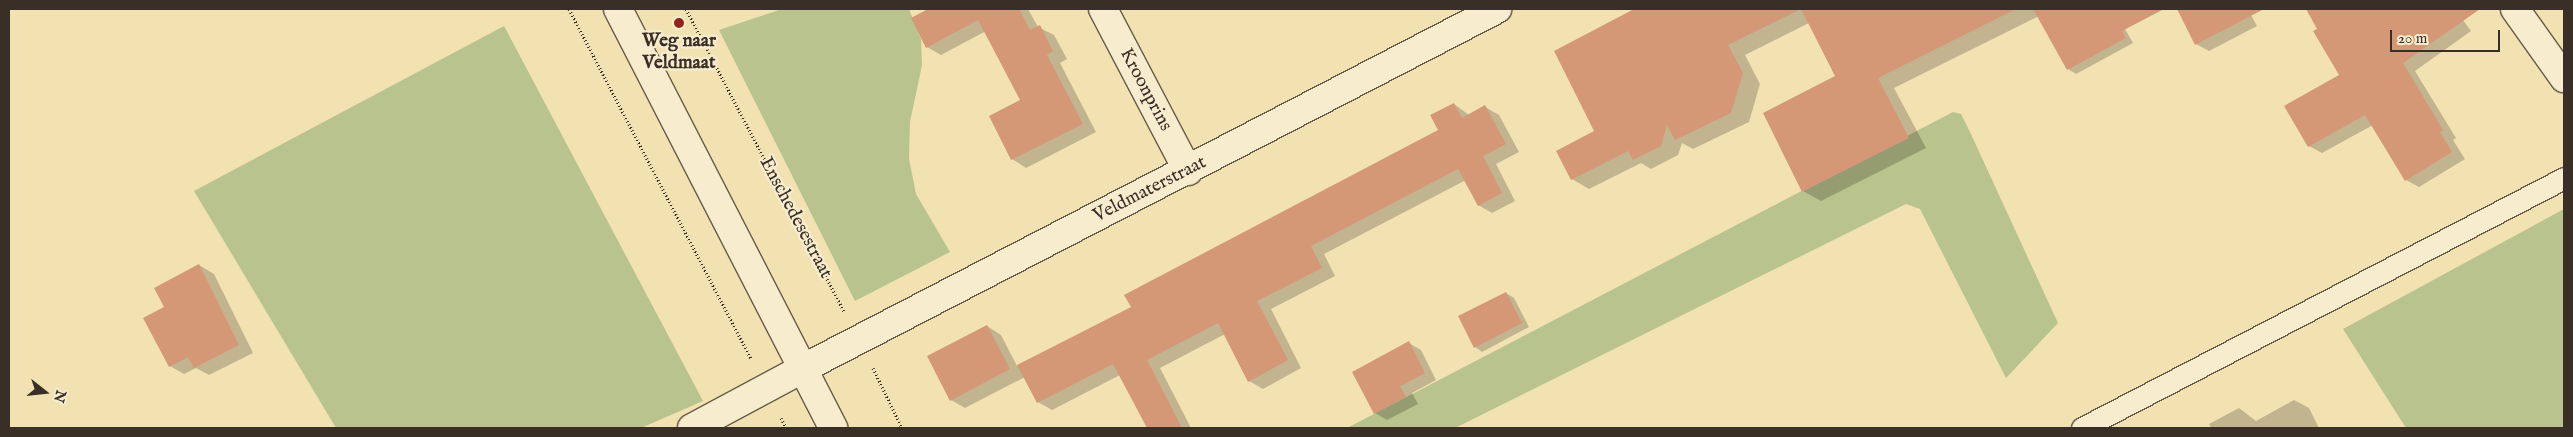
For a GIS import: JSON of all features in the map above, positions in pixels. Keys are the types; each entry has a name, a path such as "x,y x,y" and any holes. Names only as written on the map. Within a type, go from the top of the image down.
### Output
{"street":[{"path":"618,9 833,428"},
{"name":"Kroonprins","path":"1103,9 1188,172"},
{"name":"Veldmaterstraat","path":"692,428 767,390 859,339 1188,172 1497,9"},
{"path":"2515,9 2564,78"}],"lane":[{"path":"2082,428 2564,178"}],"path":[{"path":"569,9 767,390"},
{"name":"Enschedesestraat","path":"686,9 859,339 902,428"}],"green space":[{"path":"782,9 909,9 921,39 922,65 910,122 909,159 916,194 950,252 855,301 719,30"},
{"path":"504,26 703,401 641,428 336,428 194,191"},
{"path":"1953,112 1961,114 1970,132 2058,323 2006,378 1920,209 1906,204 1455,428 1347,428"},
{"path":"2564,209 2564,428 2406,428 2343,329"}],"building":[{"path":"928,9 1019,9 1030,30 1040,25 1053,51 1047,55 1083,124 1011,160 989,116 1020,100 978,20 926,48 911,18"},
{"path":"1634,9 1801,9 1728,45 1743,73 1731,113 1675,140 1667,125 1661,146 1633,160 1628,151 1571,180 1556,151 1594,131 1554,51"},
{"path":"1801,9 2016,9 1878,78 1909,138 1802,192 1763,113 1835,76"},
{"path":"2033,9 2164,9 2122,31 2126,38 2067,70"},
{"path":"2177,9 2264,9 2195,45"},
{"path":"2306,9 2480,9 2403,63 2443,130 2440,132 2452,152 2405,181 2365,115 2308,147 2284,106 2339,75 2313,31 2317,29"},
{"path":"1454,103 1462,118 1485,105 1506,144 1483,156 1502,193 1478,206 1458,169 1311,246 1322,268 1257,301 1288,360 1248,382 1218,323 1147,360 1182,428 1147,428 1113,364 1037,403 1017,365 1131,307 1124,295 1438,130 1430,115"},
{"path":"199,264 239,345 194,368 188,357 169,367 143,318 164,307 154,288"},
{"path":"1506,292 1522,323 1474,348 1458,316"},
{"path":"987,325 1010,369 950,401 927,356"},
{"path":"1409,341 1425,373 1400,386 1406,397 1374,414 1352,372"}],"place":[{"name":"Weg naar Veldmaat","path":"679,23"}]}
